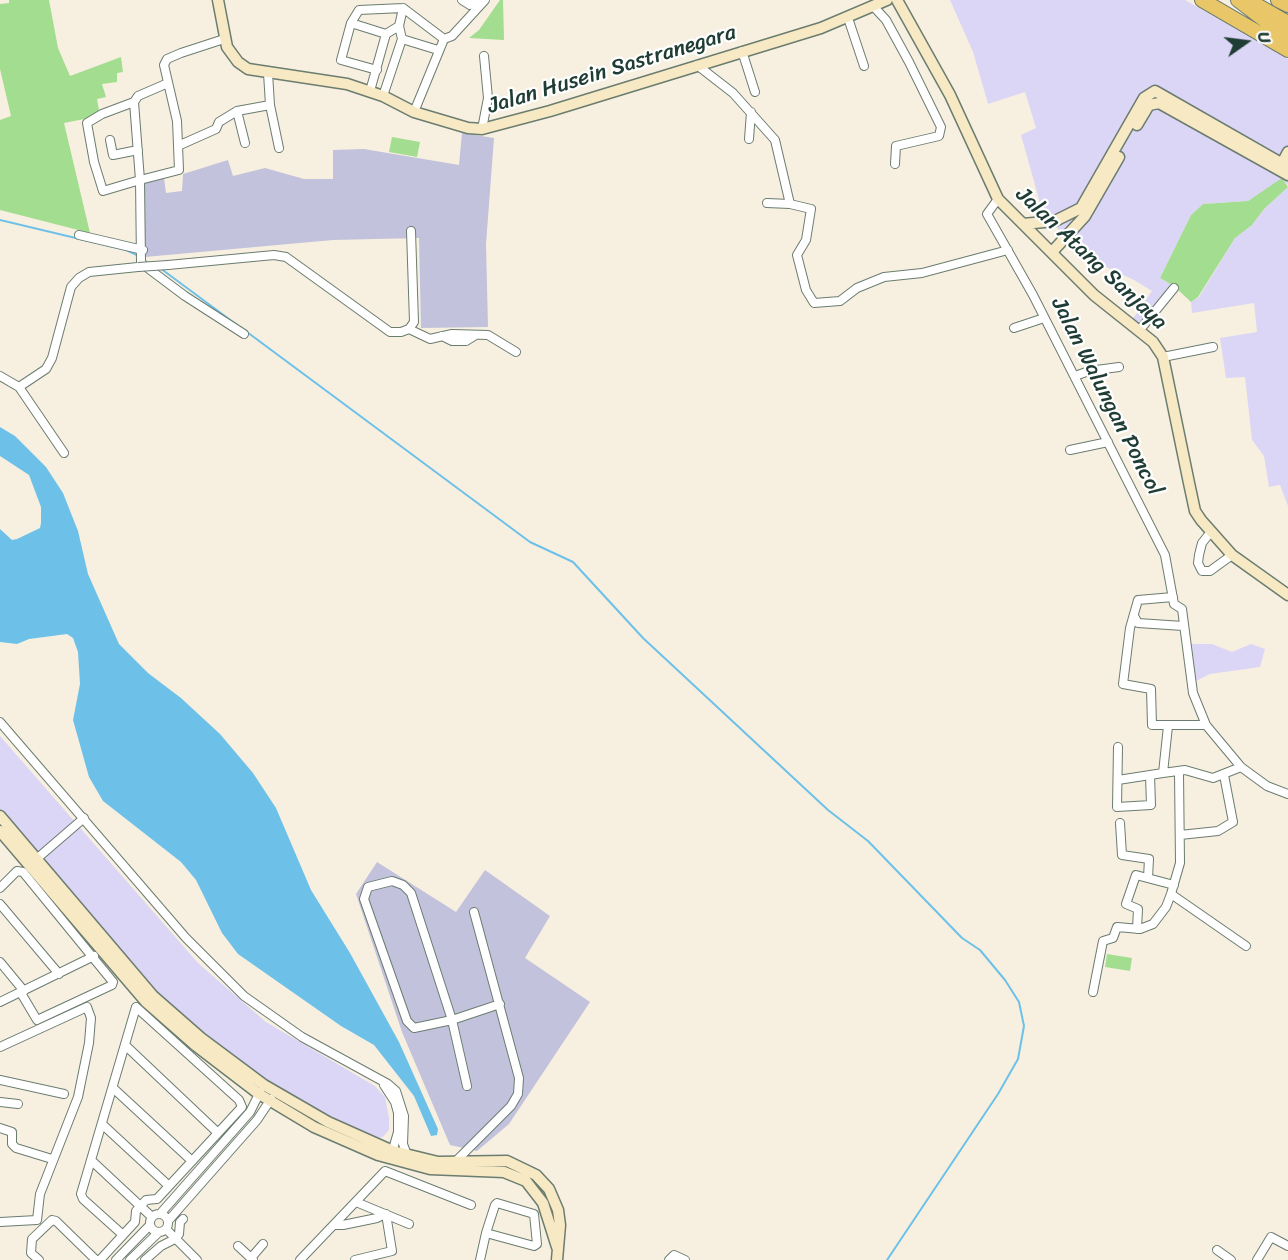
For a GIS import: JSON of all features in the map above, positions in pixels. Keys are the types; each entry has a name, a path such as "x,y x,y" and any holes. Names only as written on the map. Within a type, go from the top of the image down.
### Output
{"highway":[{"path":"1202,0 1288,50"},
{"path":"1238,0 1288,38"},
{"path":"1247,0 1288,23"},
{"path":"1278,0 1288,5"}],"street":[{"name":"Jalan Husein Sastranegara","path":"218,0 224,39 238,62 248,69 328,80 383,96 414,112 468,128 482,129 550,111 848,18 880,3"},
{"path":"383,96 402,39 399,26 403,7 411,0"},
{"path":"462,0 473,3"},
{"path":"414,112 444,39 452,36 485,0"},
{"name":"Jalan Atang Sanjaya","path":"897,0 904,5 950,95 992,205 1023,224 1094,295 1153,342 1163,357 1195,511 1210,533 1232,555 1288,595"},
{"path":"895,164 896,146 939,136 941,127 886,20 880,3 904,5"},
{"path":"377,70 341,60 351,23 359,10 403,7 444,39"},
{"path":"848,18 864,66"},
{"path":"351,23 386,34"},
{"path":"370,92 386,34 399,26"},
{"path":"168,83 138,96 134,102 102,114 87,123 102,190 178,172 180,146 168,83 164,65 167,59 224,39"},
{"path":"402,39 438,50"},
{"path":"742,51 754,92"},
{"path":"482,129 488,98 484,56"},
{"path":"697,65 733,93 776,142 790,204"},
{"path":"268,73 270,105 279,148"},
{"path":"1023,224 1055,221 1081,207 1144,98 1151,92 1162,93 1284,168"},
{"path":"134,102 140,180 142,265 184,296 244,333"},
{"path":"1052,252 1085,216 1149,105 1153,102 1162,104 1284,168"},
{"path":"180,146 216,129 219,122 237,111 270,105"},
{"path":"237,111 245,143"},
{"path":"749,139 751,112"},
{"path":"110,140 113,155 138,150"},
{"path":"1284,168 1288,152"},
{"path":"767,203 807,206 812,211 806,240 798,255 810,299 817,303 840,301 857,288 884,277 922,273 1008,250"},
{"name":"Jalan Walungan Poncol","path":"992,205 1008,250 1165,555 1171,597 1178,607 1183,626 1193,693 1202,725 1238,768 1267,786 1288,794"},
{"path":"409,329 414,322 411,231"},
{"path":"79,235 141,258 168,265 274,255 286,257 390,332 409,329 430,339 441,336 452,341 466,341 474,336 496,338 516,352"},
{"path":"19,387 46,369 52,358 71,287 78,278 89,272 141,258"},
{"path":"1139,331 1174,288"},
{"path":"1014,328 1044,318"},
{"path":"1163,357 1213,347"},
{"path":"1078,375 1119,367"},
{"path":"0,376 19,387 64,453"},
{"path":"1070,450 1108,442"},
{"path":"1210,533 1202,543 1199,555 1198,563 1202,571 1206,573 1232,555"},
{"path":"1171,597 1140,599 1129,632 1123,684 1150,689 1150,723 1155,726 1202,725"},
{"path":"1134,616 1138,623 1183,626"},
{"path":"0,722 186,938 244,996 302,1037 396,1091 404,1116 403,1144 407,1155"},
{"path":"1163,773 1168,726"},
{"path":"1118,747 1117,807 1149,805 1150,775"},
{"path":"1118,780 1185,771 1214,778 1238,768"},
{"path":"1093,992 1103,941 1113,938 1117,927 1148,927 1157,921 1171,894 1180,863 1179,773"},
{"path":"1180,835 1218,831 1233,822 1224,775"},
{"path":"0,816 146,1002 195,1045 314,1126 430,1168 507,1161 536,1175 549,1189 558,1210 560,1226 557,1260"},
{"path":"36,860 84,818"},
{"path":"1119,823 1122,855 1149,859 1148,878"},
{"path":"1,836 36,860"},
{"path":"0,888 17,871 23,872 112,978 112,986 37,1020 23,992 0,962"},
{"path":"1137,928 1138,909 1127,904 1136,874 1174,885"},
{"path":"467,1086 452,1020 411,893 403,885 392,881 368,887 364,899 406,1021 414,1028 420,1029 452,1020 500,1004"},
{"path":"1171,894 1246,946"},
{"path":"0,904 59,974"},
{"path":"453,1167 500,1119 518,1094 518,1066 474,912"},
{"path":"0,1002 94,956"},
{"path":"0,1057 2,1046 87,1007 91,1018 89,1043 78,1097 39,1194 37,1220 0,1222"},
{"path":"39,1260 32,1256 32,1239 52,1220 98,1260 123,1235 135,1221 136,1211 146,1200 157,1199 241,1109 241,1102 136,1007 82,1196 123,1235"},
{"path":"125,1045 218,1133"},
{"path":"0,1080 64,1094"},
{"path":"379,1080 395,1101 398,1113 398,1132 392,1155"},
{"path":"113,1088 192,1161"},
{"path":"116,1260 250,1112 262,1090"},
{"path":"130,1260 164,1227 273,1097"},
{"path":"0,1102 18,1104"},
{"path":"103,1125 169,1186"},
{"path":"0,1128 12,1132 12,1144 16,1148 52,1159"},
{"path":"392,1155 407,1155 453,1167"},
{"path":"92,1161 197,1260"},
{"path":"300,1260 385,1171 471,1205"},
{"path":"356,1202 409,1224"},
{"path":"480,1260 486,1233 497,1203 534,1214 536,1246 486,1233"},
{"path":"334,1225 377,1218 385,1214"},
{"path":"355,1260 392,1251 385,1214"},
{"path":"154,1218 164,1227"},
{"path":"145,1260 161,1246 175,1239 179,1234 180,1222 183,1219"},
{"path":"1257,1260 1271,1237 1288,1246"},
{"path":"238,1246 252,1259 263,1244"},
{"path":"1217,1250 1230,1260"},
{"path":"669,1260 674,1255 685,1260"}],"shaded area":[{"path":"950,0 1185,0 1288,59 1288,185 1282,179 1248,201 1203,204 1191,215 1160,278 1174,286 1138,324 1132,320 1152,291 1074,252 1040,203 1021,135 1036,128 1025,92 988,104 973,52"},
{"path":"462,133 494,138 486,244 488,327 421,328 419,238 333,240 145,257 139,180 164,178 166,193 182,191 183,174 228,160 233,176 265,168 304,179 333,179 333,150 364,149 459,165"},
{"path":"1288,187 1288,506 1280,485 1269,487 1264,456 1252,440 1245,377 1226,378 1220,338 1257,332 1254,303 1192,313 1191,302 1199,297 1235,238 1252,225 1264,209"},
{"path":"1189,644 1212,644 1232,652 1251,644 1265,649 1260,667 1210,674 1194,682"},
{"path":"0,736 198,963 266,1022 375,1086 385,1097 389,1118 389,1130 383,1137 372,1139 293,1098 212,1042 156,993 0,810"},
{"path":"377,862 456,912 485,870 550,916 525,958 590,1002 509,1124 477,1151 450,1145 402,1032 356,894"}],"green space":[{"path":"9,0 49,0 58,48 70,76 121,57 123,72 117,73 117,82 102,84 106,97 97,99 100,116 64,123 90,233 0,210 0,120 11,116 0,69 0,4 9,3"},
{"path":"500,0 503,0 504,40 469,38 479,30"},
{"path":"392,137 420,142 417,157 389,152"},
{"path":"1282,178 1288,187 1264,209 1252,225 1235,238 1198,297 1191,302 1174,286 1160,278 1191,215 1203,204 1248,201"},
{"path":"1107,954 1132,958 1130,971 1105,967"}],"water":[{"path":"0,427 15,436 46,467 63,493 78,531 88,574 119,644 148,673 181,698 220,734 253,773 276,808 311,890 350,953 399,1042 438,1129 437,1135 431,1136 414,1096 374,1045 341,1026 238,954 222,933 196,880 181,862 103,801 89,777 73,720 80,684 78,652 73,638 67,634 29,639 17,644 0,642 0,529 12,540 40,528 41,507 29,475 0,456"}],"waterway":[{"path":"0,220 126,250 139,256"},
{"path":"160,268 237,325"},
{"path":"247,332 530,542 573,562 643,638 828,810 868,841 962,938 980,950 1005,980 1019,1002 1024,1026 1018,1059 998,1094 887,1260"}]}
